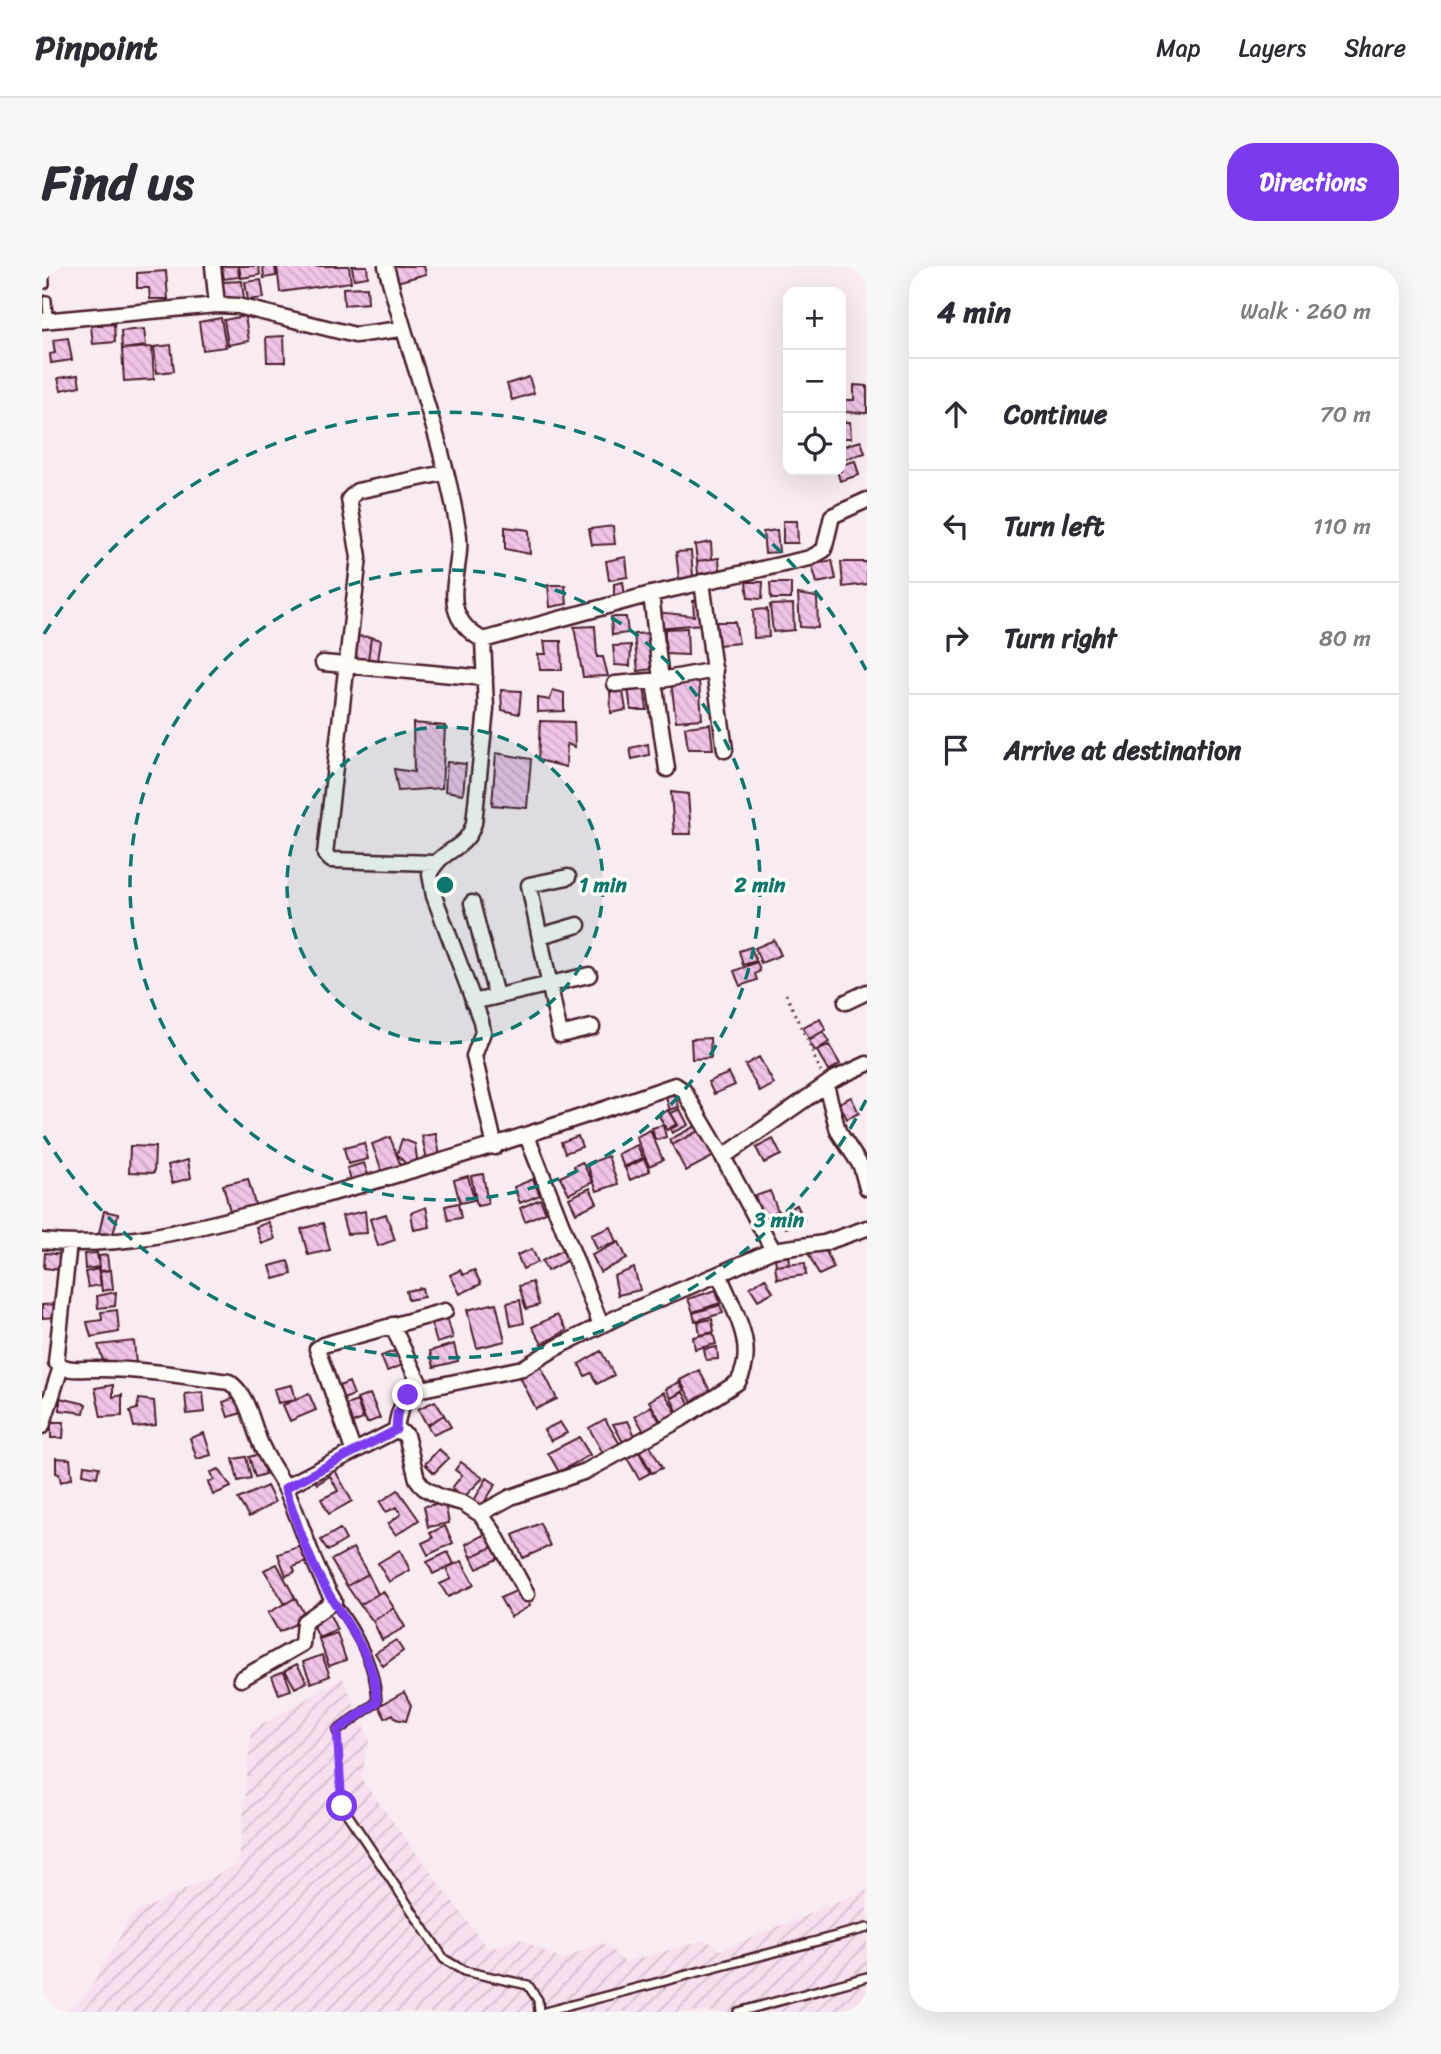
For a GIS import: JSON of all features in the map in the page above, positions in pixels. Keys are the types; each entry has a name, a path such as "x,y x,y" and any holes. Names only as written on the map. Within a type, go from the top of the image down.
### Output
{"street":[{"path":"213,266 217,305"},
{"path":"386,266 401,329 431,415 459,533 453,585 455,603 469,632 483,640 651,594 820,554 826,544 829,522 835,513 867,500"},
{"path":"45,320 217,305 238,306 355,335 401,329"},
{"path":"435,863 331,860 325,854 359,557 349,506 351,494 444,472"},
{"path":"702,582 725,750"},
{"path":"651,594 667,769"},
{"path":"483,640 486,709 474,823 465,844 435,863 430,874 434,896 483,1032 474,1056 495,1147"},
{"path":"323,663 485,678"},
{"path":"615,684 715,670"},
{"path":"568,877 529,886 560,1035 592,1027"},
{"path":"471,903 495,996"},
{"path":"540,936 578,925"},
{"path":"473,1002 589,975"},
{"path":"846,1002 867,992"},
{"path":"723,1157 826,1085 853,1068 867,1063"},
{"path":"826,1085 838,1131 861,1166 867,1188"},
{"path":"42,1241 69,1243 141,1239 177,1233 404,1175 675,1086 684,1091 773,1250"},
{"path":"527,1136 601,1325"},
{"path":"285,1488 353,1450 396,1430 405,1404 422,1389 523,1368 601,1325 773,1250 824,1243 867,1228"},
{"path":"69,1243 56,1362 61,1367 110,1369 229,1382 239,1391 263,1450 285,1488 312,1562 334,1601 304,1622 302,1644 241,1679"},
{"path":"480,1514 511,1497 586,1471 734,1386 742,1375 745,1342 739,1318 719,1274"},
{"path":"353,1450 317,1349 323,1345 445,1311"},
{"path":"392,1325 422,1389"},
{"path":"42,1426 61,1367"},
{"path":"396,1430 406,1435 416,1479 424,1488 480,1514 493,1531 527,1594"}],"lane":[{"path":"44,266 46,284"},
{"path":"45,320 47,300"},
{"path":"334,1601 370,1664 377,1692 377,1702 337,1731"},
{"path":"343,1810 444,1959 464,1971 528,1985 538,2000 539,2012"},
{"path":"545,2012 867,1928"},
{"path":"738,2012 867,1977"}],"path":[{"path":"786,994 826,1085"},
{"path":"337,1731 343,1810"}],"shaded area":[{"path":"343,1678 369,1740 361,1779 488,1949 520,1939 562,1960 601,1942 625,1962 706,1940 721,1950 867,1890 867,2012 66,2012 87,1994 133,1914 239,1864 251,1731"}],"building":[{"path":"222,266 238,266 239,277 224,279"},
{"path":"239,266 259,266 260,275 241,278"},
{"path":"263,266 275,266 276,276 264,278"},
{"path":"277,266 349,266 351,282 280,292"},
{"path":"352,266 367,266 368,277 354,279"},
{"path":"388,266 424,266 426,274 393,283"},
{"path":"166,271 168,299 150,299 149,288 137,288 137,273"},
{"path":"261,280 264,298 248,300 245,282"},
{"path":"242,281 244,300 224,301 222,282"},
{"path":"367,287 368,303 344,305 343,288"},
{"path":"245,316 249,341 228,345 224,320"},
{"path":"221,318 226,347 203,350 199,322"},
{"path":"114,324 115,342 93,344 91,326"},
{"path":"144,329 146,346 122,349 121,331"},
{"path":"284,336 285,362 267,362 266,337"},
{"path":"68,338 72,360 51,363 50,354 55,353 53,340"},
{"path":"171,345 174,371 157,373 154,347"},
{"path":"152,347 154,379 124,381 122,349"},
{"path":"78,375 80,386 61,390 58,378"},
{"path":"529,377 534,393 512,400 507,384"},
{"path":"854,385 867,386 867,413 846,412 846,400 854,400"},
{"path":"846,422 850,422 851,438 846,438"},
{"path":"861,441 865,453 846,459 846,446"},
{"path":"855,461 859,475 840,481 838,476 846,476 846,464"},
{"path":"783,521 797,521 798,543 783,543"},
{"path":"613,526 615,544 592,545 589,529"},
{"path":"505,527 529,530 530,554 505,549"},
{"path":"777,530 779,552 765,553 763,532"},
{"path":"711,542 712,559 697,561 695,545"},
{"path":"691,551 693,577 679,579 676,552"},
{"path":"626,557 628,577 609,580 606,561"},
{"path":"719,558 720,571 698,574 697,561"},
{"path":"832,560 836,579 817,583 812,565"},
{"path":"841,562 867,562 867,584 843,587"},
{"path":"623,582 625,596 614,597 614,584"},
{"path":"746,582 763,582 762,599 748,598"},
{"path":"770,583 791,583 791,599 771,599"},
{"path":"548,585 565,585 567,604 550,607"},
{"path":"798,594 817,597 818,628 800,627"},
{"path":"704,600 702,624 657,628 656,612 694,616 693,601"},
{"path":"793,604 794,630 773,632 770,605"},
{"path":"767,609 769,637 754,638 753,610"},
{"path":"611,617 626,617 628,633 612,635"},
{"path":"716,622 735,622 739,643 719,645"},
{"path":"595,626 597,657 603,657 608,676 583,677 574,627"},
{"path":"687,628 688,655 665,654 665,629"},
{"path":"650,633 652,669 638,671 634,634"},
{"path":"354,636 371,637 368,660 351,656"},
{"path":"371,637 381,640 378,661 368,660"},
{"path":"544,641 561,641 562,670 540,670 538,654 546,654"},
{"path":"631,645 630,666 615,665 613,646"},
{"path":"671,681 699,681 702,719 676,721"},
{"path":"644,686 647,710 631,710 628,688"},
{"path":"501,690 521,691 519,714 502,710"},
{"path":"553,690 564,693 564,711 538,712 538,698 550,700"},
{"path":"610,690 623,691 626,710 611,713"},
{"path":"540,721 574,722 575,747 567,744 566,767 538,760"},
{"path":"413,723 445,726 442,788 398,791 394,769 414,772"},
{"path":"710,724 713,749 688,749 685,727"},
{"path":"648,744 649,755 632,759 630,748"},
{"path":"496,753 531,759 527,808 492,805"},
{"path":"447,762 466,764 463,794 445,791"},
{"path":"671,792 688,794 691,834 674,834"},
{"path":"774,940 781,955 761,963 755,948"},
{"path":"751,947 756,961 743,965 739,951"},
{"path":"757,962 760,971 755,974 757,980 740,986 734,971"},
{"path":"820,1019 826,1030 809,1039 803,1028"},
{"path":"823,1032 829,1042 815,1051 809,1041"},
{"path":"710,1038 711,1058 692,1059 691,1039"},
{"path":"829,1045 840,1064 828,1071 817,1051"},
{"path":"759,1057 774,1084 760,1092 745,1065"},
{"path":"729,1073 735,1085 714,1094 708,1082"},
{"path":"673,1088 679,1107 670,1110 664,1092"},
{"path":"851,1097 859,1113 847,1119 839,1103"},
{"path":"680,1109 688,1125 672,1133 670,1129 678,1125 671,1113"},
{"path":"668,1110 676,1124 667,1130 659,1116"},
{"path":"699,1124 702,1129 672,1145 669,1140"},
{"path":"663,1125 666,1137 655,1140 652,1128"},
{"path":"702,1129 716,1155 686,1171 672,1145"},
{"path":"650,1130 663,1160 649,1166 636,1137"},
{"path":"436,1134 440,1156 427,1161 422,1136"},
{"path":"578,1136 582,1147 565,1153 561,1142"},
{"path":"390,1137 403,1172 385,1179 372,1144"},
{"path":"402,1139 415,1144 418,1166 410,1169 397,1154"},
{"path":"773,1139 781,1155 764,1163 756,1148"},
{"path":"364,1143 368,1159 348,1164 344,1148"},
{"path":"637,1145 643,1158 624,1167 618,1154"},
{"path":"130,1146 155,1147 154,1173 129,1172"},
{"path":"608,1156 618,1184 597,1191 587,1164"},
{"path":"644,1159 650,1171 630,1180 625,1168"},
{"path":"188,1160 191,1178 172,1183 168,1165"},
{"path":"582,1162 593,1182 569,1194 560,1177 575,1170 574,1166"},
{"path":"364,1163 368,1175 351,1180 347,1168"},
{"path":"483,1174 488,1204 477,1206 471,1176"},
{"path":"468,1176 474,1200 460,1203 454,1180"},
{"path":"248,1179 256,1208 231,1215 223,1185"},
{"path":"533,1179 540,1195 520,1203 514,1187"},
{"path":"590,1188 597,1203 576,1213 569,1198"},
{"path":"770,1191 778,1211 763,1217 755,1196"},
{"path":"540,1199 546,1212 525,1221 520,1208"},
{"path":"458,1203 461,1218 448,1220 445,1206"},
{"path":"797,1205 804,1220 786,1228 780,1214"},
{"path":"426,1207 430,1227 414,1230 411,1213"},
{"path":"104,1211 118,1214 113,1235 99,1233"},
{"path":"365,1211 367,1233 347,1234 342,1216"},
{"path":"386,1214 395,1240 378,1246 370,1219"},
{"path":"269,1222 275,1239 262,1244 256,1227"},
{"path":"323,1223 330,1250 308,1255 301,1229"},
{"path":"611,1227 617,1242 597,1249 591,1235"},
{"path":"619,1242 627,1259 600,1272 592,1255"},
{"path":"824,1247 834,1268 819,1275 809,1255"},
{"path":"532,1249 538,1262 523,1269 517,1255"},
{"path":"562,1250 568,1260 547,1271 542,1261"},
{"path":"45,1253 64,1255 63,1270 44,1268"},
{"path":"97,1253 99,1267 85,1269 84,1254"},
{"path":"107,1255 109,1270 100,1271 99,1256"},
{"path":"789,1255 790,1264 776,1266 775,1257"},
{"path":"288,1261 292,1274 274,1279 270,1266"},
{"path":"805,1263 806,1275 777,1279 775,1266"},
{"path":"634,1268 640,1290 618,1295 614,1276"},
{"path":"98,1269 101,1285 88,1287 85,1272"},
{"path":"111,1270 113,1289 102,1291 100,1272"},
{"path":"460,1270 463,1275 474,1270 481,1284 460,1294 450,1275"},
{"path":"765,1278 773,1292 758,1300 750,1287"},
{"path":"532,1282 539,1305 526,1309 519,1286"},
{"path":"422,1288 424,1297 408,1300 406,1291"},
{"path":"716,1290 720,1303 693,1312 688,1299"},
{"path":"116,1292 115,1306 98,1308 97,1296"},
{"path":"520,1300 524,1323 511,1326 507,1303"},
{"path":"496,1303 505,1341 477,1348 467,1310"},
{"path":"57,1304 57,1317 42,1318 42,1305"},
{"path":"720,1305 723,1313 695,1321 693,1313"},
{"path":"117,1310 119,1332 91,1337 87,1322 102,1320 101,1312"},
{"path":"557,1315 567,1330 542,1344 532,1327"},
{"path":"447,1317 453,1338 437,1343 431,1323"},
{"path":"712,1319 714,1332 700,1335 698,1322"},
{"path":"713,1333 716,1344 695,1349 693,1337"},
{"path":"134,1341 136,1365 105,1367 98,1345"},
{"path":"454,1344 458,1361 434,1367 430,1351"},
{"path":"717,1347 718,1359 706,1360 704,1349"},
{"path":"397,1350 403,1365 387,1371 381,1356"},
{"path":"601,1351 614,1375 597,1384 591,1373 585,1376 579,1364"},
{"path":"541,1367 557,1399 536,1409 520,1377"},
{"path":"699,1370 714,1398 695,1408 680,1380"},
{"path":"349,1382 354,1395 336,1402 331,1389"},
{"path":"679,1382 684,1390 671,1398 666,1389"},
{"path":"113,1385 113,1397 122,1395 122,1416 101,1417 95,1388"},
{"path":"292,1385 296,1400 278,1403 274,1389"},
{"path":"203,1392 205,1412 187,1414 185,1394"},
{"path":"664,1392 679,1417 663,1425 649,1401"},
{"path":"683,1392 692,1409 680,1416 671,1399"},
{"path":"309,1394 316,1410 290,1421 283,1405"},
{"path":"370,1394 380,1418 367,1423 357,1399"},
{"path":"240,1396 245,1412 228,1417 223,1402"},
{"path":"60,1398 86,1404 84,1413 60,1410"},
{"path":"139,1399 154,1401 156,1425 134,1427 130,1411 137,1409"},
{"path":"357,1401 363,1419 350,1424 343,1406"},
{"path":"435,1401 444,1415 427,1425 418,1409"},
{"path":"651,1406 661,1424 645,1433 635,1416"},
{"path":"444,1415 451,1427 433,1435 427,1425"},
{"path":"605,1419 621,1446 604,1455 589,1428"},
{"path":"628,1421 636,1438 623,1442 613,1424"},
{"path":"51,1422 64,1422 63,1438 51,1438"},
{"path":"560,1422 567,1433 551,1441 544,1430"},
{"path":"204,1433 211,1455 197,1459 190,1438"},
{"path":"579,1437 590,1455 559,1472 548,1453"},
{"path":"648,1442 662,1468 652,1473 638,1448"},
{"path":"439,1449 449,1458 434,1473 425,1464"},
{"path":"639,1452 650,1473 639,1479 627,1458"},
{"path":"259,1454 265,1474 255,1477 249,1457"},
{"path":"246,1457 251,1478 238,1481 233,1459"},
{"path":"56,1458 70,1459 72,1478 61,1482 59,1474 56,1473"},
{"path":"461,1462 483,1478 464,1497 452,1488 462,1475 455,1470"},
{"path":"331,1463 352,1501 329,1514 321,1499 338,1491 330,1476 317,1484 312,1474"},
{"path":"84,1465 99,1467 97,1477 83,1474"},
{"path":"219,1469 231,1487 213,1495 208,1482 214,1480 211,1472"},
{"path":"487,1478 496,1484 480,1509 472,1504"},
{"path":"267,1486 275,1502 249,1517 238,1499"},
{"path":"398,1490 419,1520 396,1535 388,1524 401,1514 397,1507 386,1512 380,1502"},
{"path":"445,1503 449,1523 428,1527 424,1506"},
{"path":"540,1523 550,1546 523,1558 513,1535"},
{"path":"445,1526 453,1543 428,1555 422,1543 433,1538 430,1533"},
{"path":"340,1529 346,1540 328,1551 321,1540"},
{"path":"487,1533 495,1546 471,1557 466,1544"},
{"path":"301,1546 307,1562 293,1567 295,1572 286,1576 278,1554"},
{"path":"495,1546 501,1557 477,1569 471,1557"},
{"path":"353,1548 368,1574 347,1586 331,1560"},
{"path":"400,1550 410,1570 389,1582 378,1563"},
{"path":"448,1552 454,1564 433,1574 427,1562"},
{"path":"462,1561 474,1585 448,1597 440,1584 451,1579 446,1568"},
{"path":"277,1564 295,1598 285,1604 264,1570"},
{"path":"368,1574 378,1594 360,1605 347,1586"},
{"path":"520,1589 530,1606 511,1617 500,1598"},
{"path":"383,1591 394,1608 373,1621 360,1605"},
{"path":"295,1598 307,1618 279,1632 268,1613"},
{"path":"394,1608 405,1627 382,1640 373,1621"},
{"path":"329,1613 337,1630 319,1638 311,1621"},
{"path":"337,1633 346,1660 329,1666 319,1639"},
{"path":"396,1640 403,1651 383,1666 375,1653"},
{"path":"322,1655 330,1676 311,1683 303,1662"},
{"path":"297,1664 307,1682 295,1688 285,1670"},
{"path":"284,1671 291,1690 279,1694 272,1676"},
{"path":"404,1692 411,1705 406,1721 396,1719 393,1714 385,1718 379,1706"}],"route":[{"path":"342,1806 337,1731 377,1702 375,1674 343,1613 321,1581 285,1488 376,1438 396,1430 397,1414 408,1395"}]}
